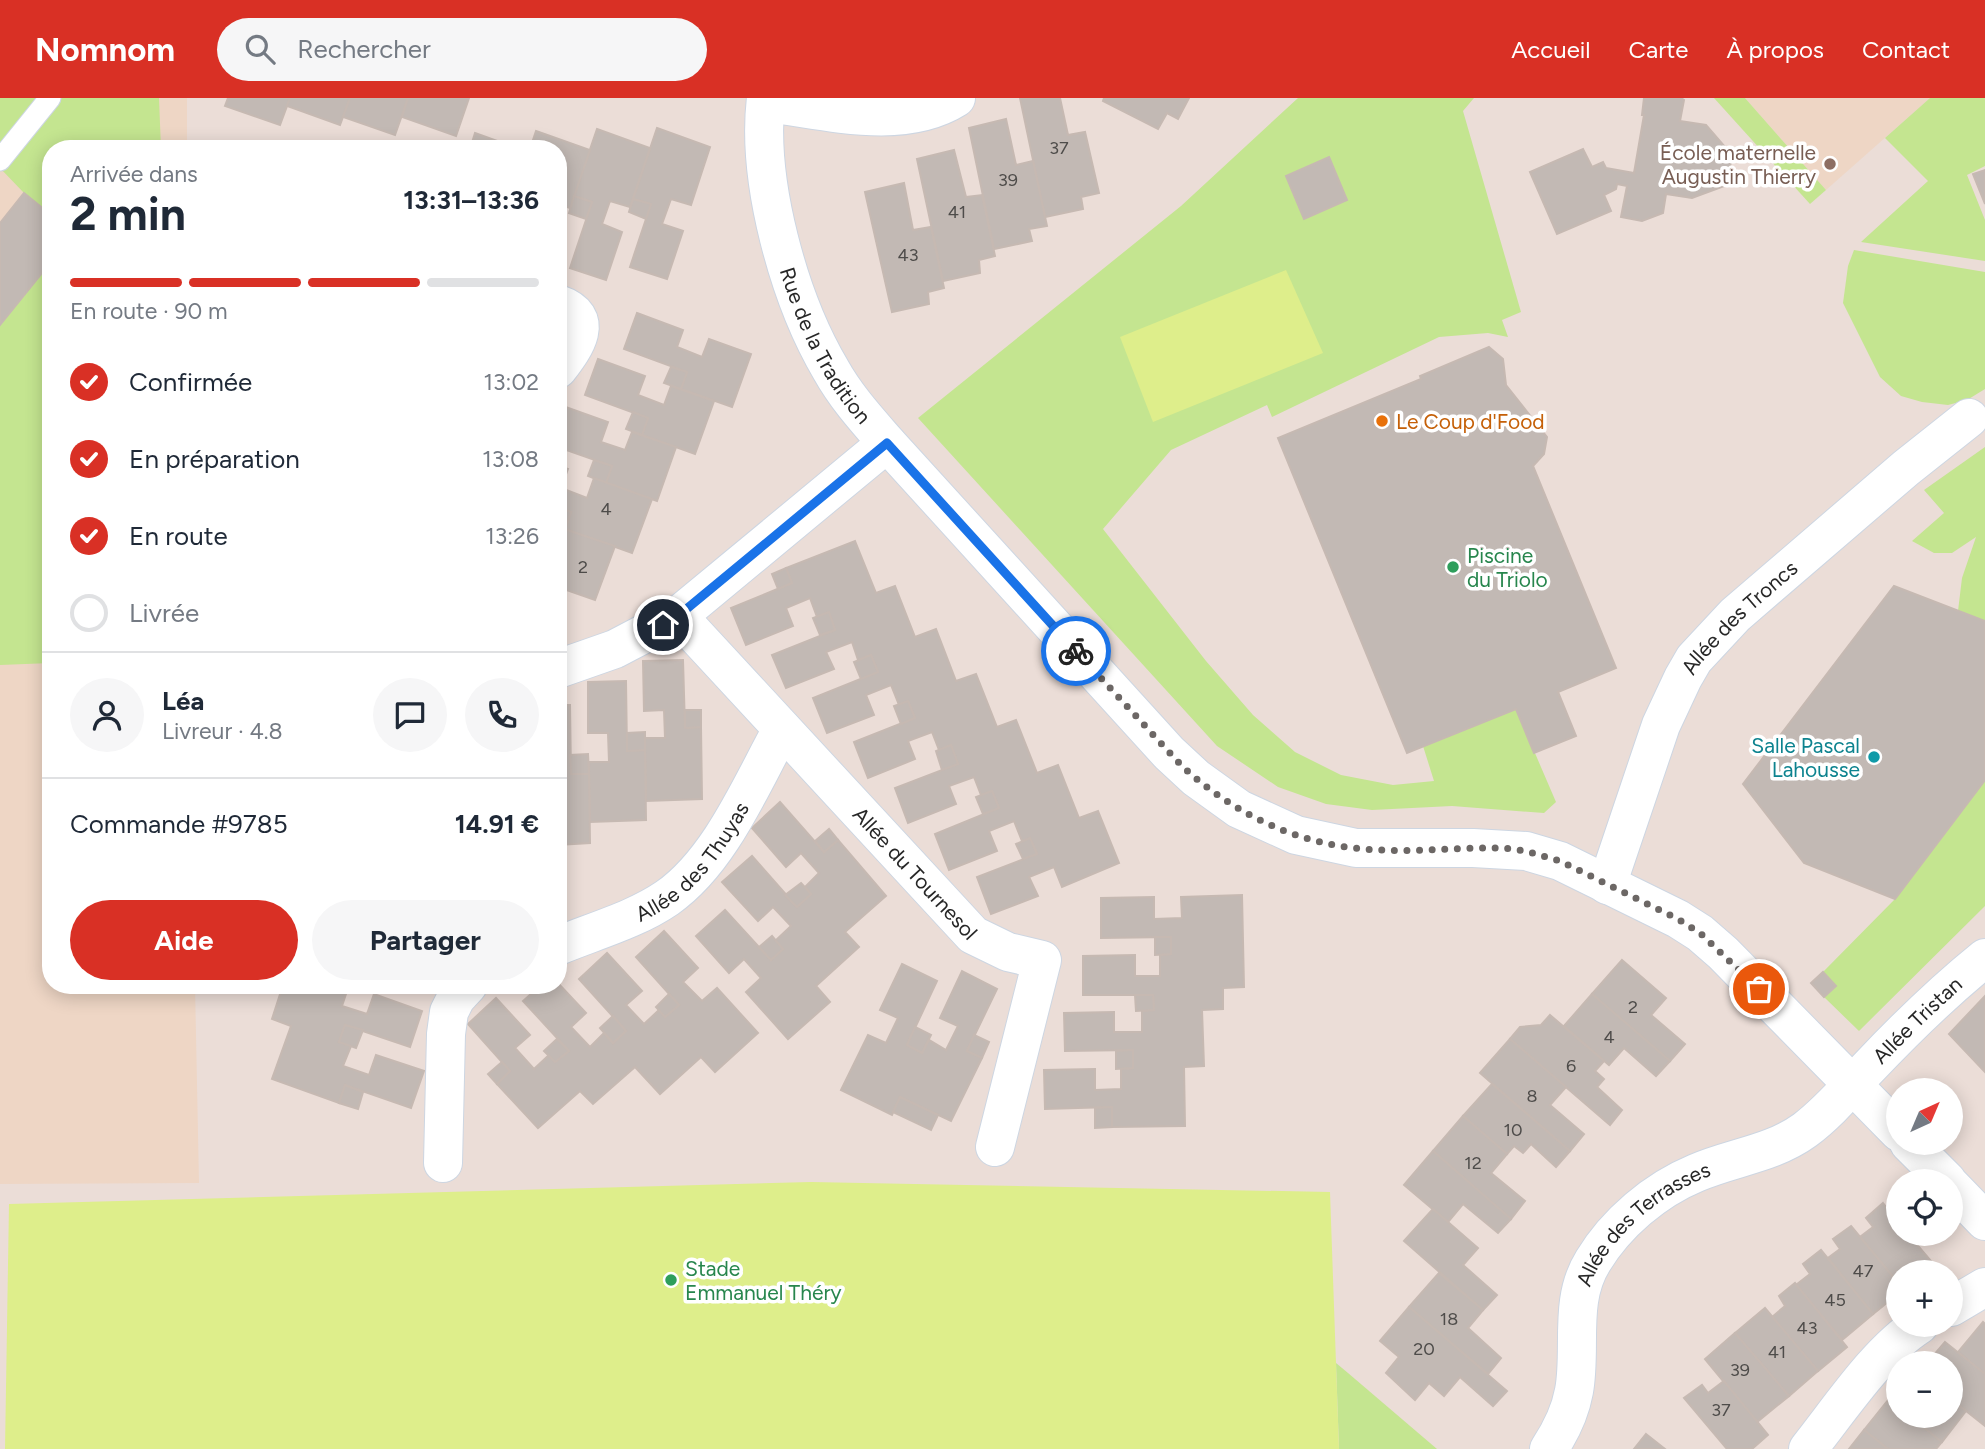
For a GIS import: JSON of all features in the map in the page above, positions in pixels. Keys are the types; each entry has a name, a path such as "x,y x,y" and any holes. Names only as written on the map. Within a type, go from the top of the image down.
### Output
{"street":[{"path":"766,100 894,117 942,107 956,98"},
{"name":"Rue de la Tradition","path":"766,100 766,151 773,209 792,284 803,315 832,372 887,443 1169,753 1196,778 1239,809 1296,835 1356,848 1494,848 1526,851 1560,861 1678,919 1723,953 1886,1119"},
{"path":"567,308 577,315 580,330 567,357"},
{"name":"Allée des Troncs","path":"1607,885 1661,725 1682,678 1694,659 1735,615 1906,468 1969,418"},
{"path":"567,666 615,649 678,616 887,443"},
{"name":"Allée du Tournesol","path":"678,616 973,935 1008,952 1042,960 995,1147"},
{"name":"Allée des Thuyas","path":"567,942 650,909 669,897 691,877 727,830 782,729"},
{"name":"Allée Tristan","path":"1853,1085 1868,1067 1985,958"},
{"path":"443,1163 446,1034 449,1012 460,994"},
{"name":"Allée des Terrasses","path":"1549,1449 1570,1410 1575,1389 1578,1304 1591,1263 1603,1246 1636,1211 1664,1190 1697,1172 1786,1142 1826,1113 1853,1085"},
{"path":"1921,1155 1935,1169"},
{"path":"1963,1198 1985,1221"},
{"path":"1963,1300 1985,1287"},
{"path":"1808,1449 1883,1356 1902,1337"}],"lane":[{"path":"0,160 50,98"}],"shaded area":[{"path":"0,98 187,98 187,140 42,140 42,994 195,994 199,1183 0,1184"},
{"name":"École maternelle Augustin Thierry","path":"1745,98 1930,98 1826,190"}],"green space":[{"path":"0,98 159,98 161,140 42,140 42,208 0,168"},
{"path":"1298,98 1474,98 1463,111 1521,312 1502,320 1508,337 1488,333 1439,337 1272,417 1267,405 1171,450 1103,529 1206,661 1253,715 1295,752 1341,775 1393,785 1434,781 1423,746 1516,709 1556,802 1544,813 1452,806 1372,810 1326,804 1278,787 1217,746 918,418 1181,206"},
{"path":"1714,98 1745,98 1826,190 1810,204"},
{"path":"1930,98 1985,98 1985,166 1967,175 1985,220 1985,261 1861,242 1928,181 1885,138"},
{"path":"1854,250 1985,272 1985,389 1967,400 1948,405 1901,396 1880,377 1843,303 1848,266"},
{"path":"1286,270 1323,353 1153,422 1120,337"},
{"path":"42,273 42,663 0,665 0,325"},
{"path":"1985,447 1985,621 1958,611 1962,578 1976,537 1952,553 1934,553 1912,541 1944,513 1924,490"},
{"path":"1985,780 1985,906 1859,1031 1824,997 1823,972 1895,899"},
{"name":"Stade Emmanuel Théry","path":"811,1182 1330,1192 1339,1449 5,1449 9,1204"},
{"path":"1336,1363 1348,1373 1437,1449 1339,1449"}],"building":[{"path":"228,98 290,98 280,125 225,106"},
{"path":"290,98 350,98 340,125 287,106"},
{"path":"350,98 408,98 395,135 343,117"},
{"path":"408,98 469,98 456,136 402,117"},
{"path":"1020,98 1060,98 1068,135 1085,132 1099,193 1081,197 1083,209 1045,217"},
{"path":"1104,98 1189,98 1178,119 1167,113 1158,129 1103,101"},
{"path":"1644,98 1684,100 1680,121 1706,125 1732,155 1727,185 1692,198 1666,194 1663,213 1642,221 1621,217 1627,186 1617,184 1616,189 1604,195 1611,211 1557,234 1530,172 1583,149 1592,167 1603,162 1606,168 1634,173 1644,115"},
{"path":"1006,119 1016,165 1033,161 1047,226 1029,229 1032,241 994,249 969,128"},
{"path":"657,128 710,147 691,205 671,199 662,224 683,231 667,279 630,267 651,204 633,199"},
{"path":"597,129 650,148 630,207 610,201 602,224 622,232 606,280 570,268 592,202 574,196"},
{"path":"536,131 562,140 533,140"},
{"path":"475,133 495,140 473,140"},
{"path":"567,142 590,150 570,208 567,207"},
{"path":"954,150 966,197 982,195 995,256 979,260 980,273 943,281 917,159"},
{"path":"1329,157 1347,200 1304,219 1286,176"},
{"path":"1985,170 1985,204 1973,174"},
{"path":"904,183 913,230 931,227 944,288 928,292 929,304 892,312 865,192"},
{"path":"24,193 42,208 42,273 0,325 0,223"},
{"path":"574,196 592,202 586,219 569,213"},
{"path":"633,199 651,204 646,219 629,212"},
{"path":"637,313 683,330 677,347 702,357 709,339 751,354 732,407 681,389 687,372 624,349"},
{"name":"Piscine du Triolo","path":"1489,347 1503,359 1506,385 1547,437 1544,454 1533,466 1616,668 1558,692 1576,736 1534,753 1516,709 1407,753 1278,438 1421,379 1420,376"},
{"path":"598,359 645,376 638,395 664,405 671,386 714,401 695,454 642,435 648,418 585,395"},
{"path":"671,367 687,372 681,389 664,383"},
{"path":"567,407 608,422 601,442 625,450 632,432 676,447 657,501 606,483 612,466 567,450"},
{"path":"633,412 648,418 642,435 626,429"},
{"path":"594,460 612,466 606,483 588,476"},
{"path":"594,478 652,499 632,553 567,530 571,512 567,510 567,490 587,498"},
{"path":"567,530 615,546 595,600 567,590"},
{"path":"855,541 876,593 895,586 915,637 936,629 956,681 976,674 997,727 1016,720 1037,773 1058,765 1079,818 1098,811 1119,863 1062,887 1054,867 1029,877 1038,896 991,914 977,877 1037,854 1030,838 1022,841 1014,821 989,831 997,851 949,870 935,834 999,808 992,791 981,795 974,777 949,786 956,804 908,823 895,788 958,764 951,745 939,750 932,732 908,741 915,759 868,778 854,742 915,718 908,701 899,705 891,685 866,695 874,715 827,733 813,698 878,672 871,655 858,660 852,642 826,652 834,669 786,688 772,655 835,630 829,612 817,617 810,598 786,608 793,626 746,645 731,608 792,583 786,568"},
{"path":"786,568 792,583 778,589 772,574"},
{"name":"Salle Pascal Lahousse","path":"1894,586 1985,621 1985,780 1895,899 1804,863 1743,784"},
{"path":"829,612 835,630 820,635 813,618"},
{"path":"871,655 878,672 861,679 854,662"},
{"path":"683,660 685,728 701,727 702,799 646,801 645,738 665,738 664,710 644,711 643,661"},
{"path":"626,681 627,751 645,750 646,820 590,822 589,762 609,762 608,733 588,733 588,682"},
{"path":"908,701 915,718 901,724 894,706"},
{"path":"567,705 570,705 571,774 589,774 590,843 567,844"},
{"path":"685,710 701,710 701,727 685,728"},
{"path":"645,732 645,750 627,751 627,733"},
{"path":"951,745 958,764 942,770 936,751"},
{"path":"588,754 589,774 571,774 570,755"},
{"path":"992,791 999,808 983,814 976,797"},
{"path":"780,802 824,852 838,840 886,896 845,932 859,947 816,986 830,1002 788,1039 746,992 761,978 744,959 729,973 696,936 725,910 771,960 783,949 775,941 791,926 773,907 758,921 722,882 752,856 797,907 811,894 805,887 819,873 801,853 786,867 752,828"},
{"path":"829,829 838,840 824,852 815,841"},
{"path":"1030,838 1037,854 1023,859 1016,844"},
{"path":"801,883 811,894 797,907 785,895"},
{"path":"1242,895 1244,987 1223,988 1223,1009 1202,1010 1204,1066 1184,1067 1185,1126 1112,1127 1112,1107 1045,1109 1044,1070 1095,1069 1095,1090 1121,1089 1121,1069 1133,1068 1133,1050 1065,1051 1064,1013 1114,1012 1114,1032 1142,1032 1142,1011 1154,1010 1153,995 1083,995 1083,956 1135,955 1135,976 1160,976 1160,955 1171,954 1171,937 1101,938 1101,898 1154,897 1154,919 1182,918 1181,897"},
{"path":"664,931 698,968 683,982 702,1001 717,988 758,1033 715,1072 701,1057 660,1094 635,1067 593,1104 580,1091 538,1128 497,1084 510,1071 468,1024 496,998 530,1035 515,1048 534,1069 549,1055 555,1062 569,1051 523,1001 531,994 567,993 586,1013 571,1027 590,1047 604,1033 613,1043 626,1031 579,979 607,953 642,991 626,1005 644,1024 659,1010 665,1017 679,1005 636,957"},
{"path":"772,936 783,949 771,960 759,947"},
{"path":"1155,937 1171,937 1171,954 1155,955"},
{"path":"1622,960 1666,998 1651,1015 1685,1044 1670,1061 1592,994"},
{"path":"902,964 937,981 907,1045 922,1053 929,1040 946,1050 958,1026 940,1018 962,971 997,989 967,1051 982,1058 951,1121 900,1097 892,1115 841,1090 868,1035 886,1043 898,1018 880,1010"},
{"path":"1823,972 1836,986 1824,997 1811,983"},
{"path":"280,994 346,994 342,1006 367,1014 374,994 422,1011 410,1047 345,1025 339,1042 351,1046 343,1066 369,1075 376,1055 424,1071 411,1108 345,1085 339,1103 272,1079 291,1026 272,1019"},
{"path":"669,994 679,1005 665,1017 656,1007"},
{"path":"1592,994 1670,1061 1656,1076 1624,1048 1609,1065 1564,1026"},
{"path":"1135,995 1153,995 1154,1010 1136,1011"},
{"path":"1985,996 1985,1072 1949,1034"},
{"path":"1550,1015 1604,1061 1595,1071 1604,1079 1597,1087 1622,1110 1610,1125 1510,1039 1520,1027 1541,1025"},
{"path":"613,1016 626,1031 613,1043 600,1028"},
{"path":"345,1025 363,1030 356,1048 339,1042"},
{"path":"915,1027 931,1035 922,1053 907,1045"},
{"path":"974,1035 989,1042 982,1058 967,1051"},
{"path":"557,1039 569,1051 555,1062 544,1051"},
{"path":"1510,1039 1566,1087 1550,1105 1584,1134 1570,1151 1480,1073"},
{"path":"1133,1050 1133,1068 1116,1069 1116,1051"},
{"path":"502,1062 510,1071 497,1084 488,1074"},
{"path":"1492,1084 1570,1151 1556,1167 1531,1144 1523,1153 1514,1146 1507,1154 1463,1116"},
{"path":"345,1085 363,1092 358,1109 339,1103"},
{"path":"900,1097 938,1115 931,1130 893,1112"},
{"path":"1112,1107 1112,1127 1095,1128 1095,1108"},
{"path":"1463,1116 1507,1154 1491,1173 1525,1201 1511,1219 1433,1151"},
{"path":"1433,1151 1511,1219 1498,1233 1463,1204 1448,1222 1404,1185"},
{"path":"1883,1203 1886,1207 1886,1246 1918,1246 1930,1260 1886,1260 1886,1268 1860,1237 1873,1227 1866,1218"},
{"path":"1433,1209 1478,1248 1463,1265 1497,1295 1483,1310 1404,1241"},
{"path":"1851,1226 1886,1268 1886,1304 1873,1314 1828,1258 1840,1249 1833,1239"},
{"path":"1821,1250 1873,1314 1842,1340 1796,1285 1810,1274 1803,1264"},
{"path":"1439,1273 1483,1310 1468,1328 1501,1358 1488,1374 1409,1307"},
{"path":"1795,1283 1847,1347 1818,1371 1772,1317 1785,1306 1779,1296"},
{"path":"1409,1307 1507,1391 1493,1406 1460,1377 1444,1396 1429,1383 1415,1400 1386,1373 1399,1357 1380,1341"},
{"path":"1765,1308 1818,1371 1789,1396 1735,1333"},
{"path":"1983,1322 1985,1374 1963,1356 1963,1351 1959,1351"},
{"path":"1735,1333 1789,1396 1757,1422 1705,1359"},
{"path":"1945,1342 1956,1351 1937,1351"},
{"path":"1963,1356 1985,1374 1985,1426 1963,1409"},
{"path":"1724,1381 1768,1435 1752,1449 1727,1449 1684,1398 1702,1385 1708,1393"},
{"path":"1886,1403 1886,1428 1925,1428 1942,1442 1936,1449 1888,1449 1864,1430"},
{"path":"1925,1428 1953,1428 1942,1442"},
{"path":"1864,1430 1888,1449 1849,1449"},
{"path":"1646,1434 1665,1449 1634,1449"}],"way so far":[{"path":"1076,651 1182,766 1239,809 1296,835 1328,844 1356,848 1505,848 1560,861 1654,906 1700,933 1759,989"}],"place":[{"name":"École maternelle Augustin Thierry","path":"1830,164"},
{"name":"Le Coup d'Food","path":"1382,421"},
{"name":"Piscine du Triolo","path":"1453,567"},
{"name":"Salle Pascal Lahousse","path":"1874,757"},
{"name":"Stade Emmanuel Théry","path":"671,1280"}],"route":[{"path":"663,625 678,616 887,443 1076,651"}]}
